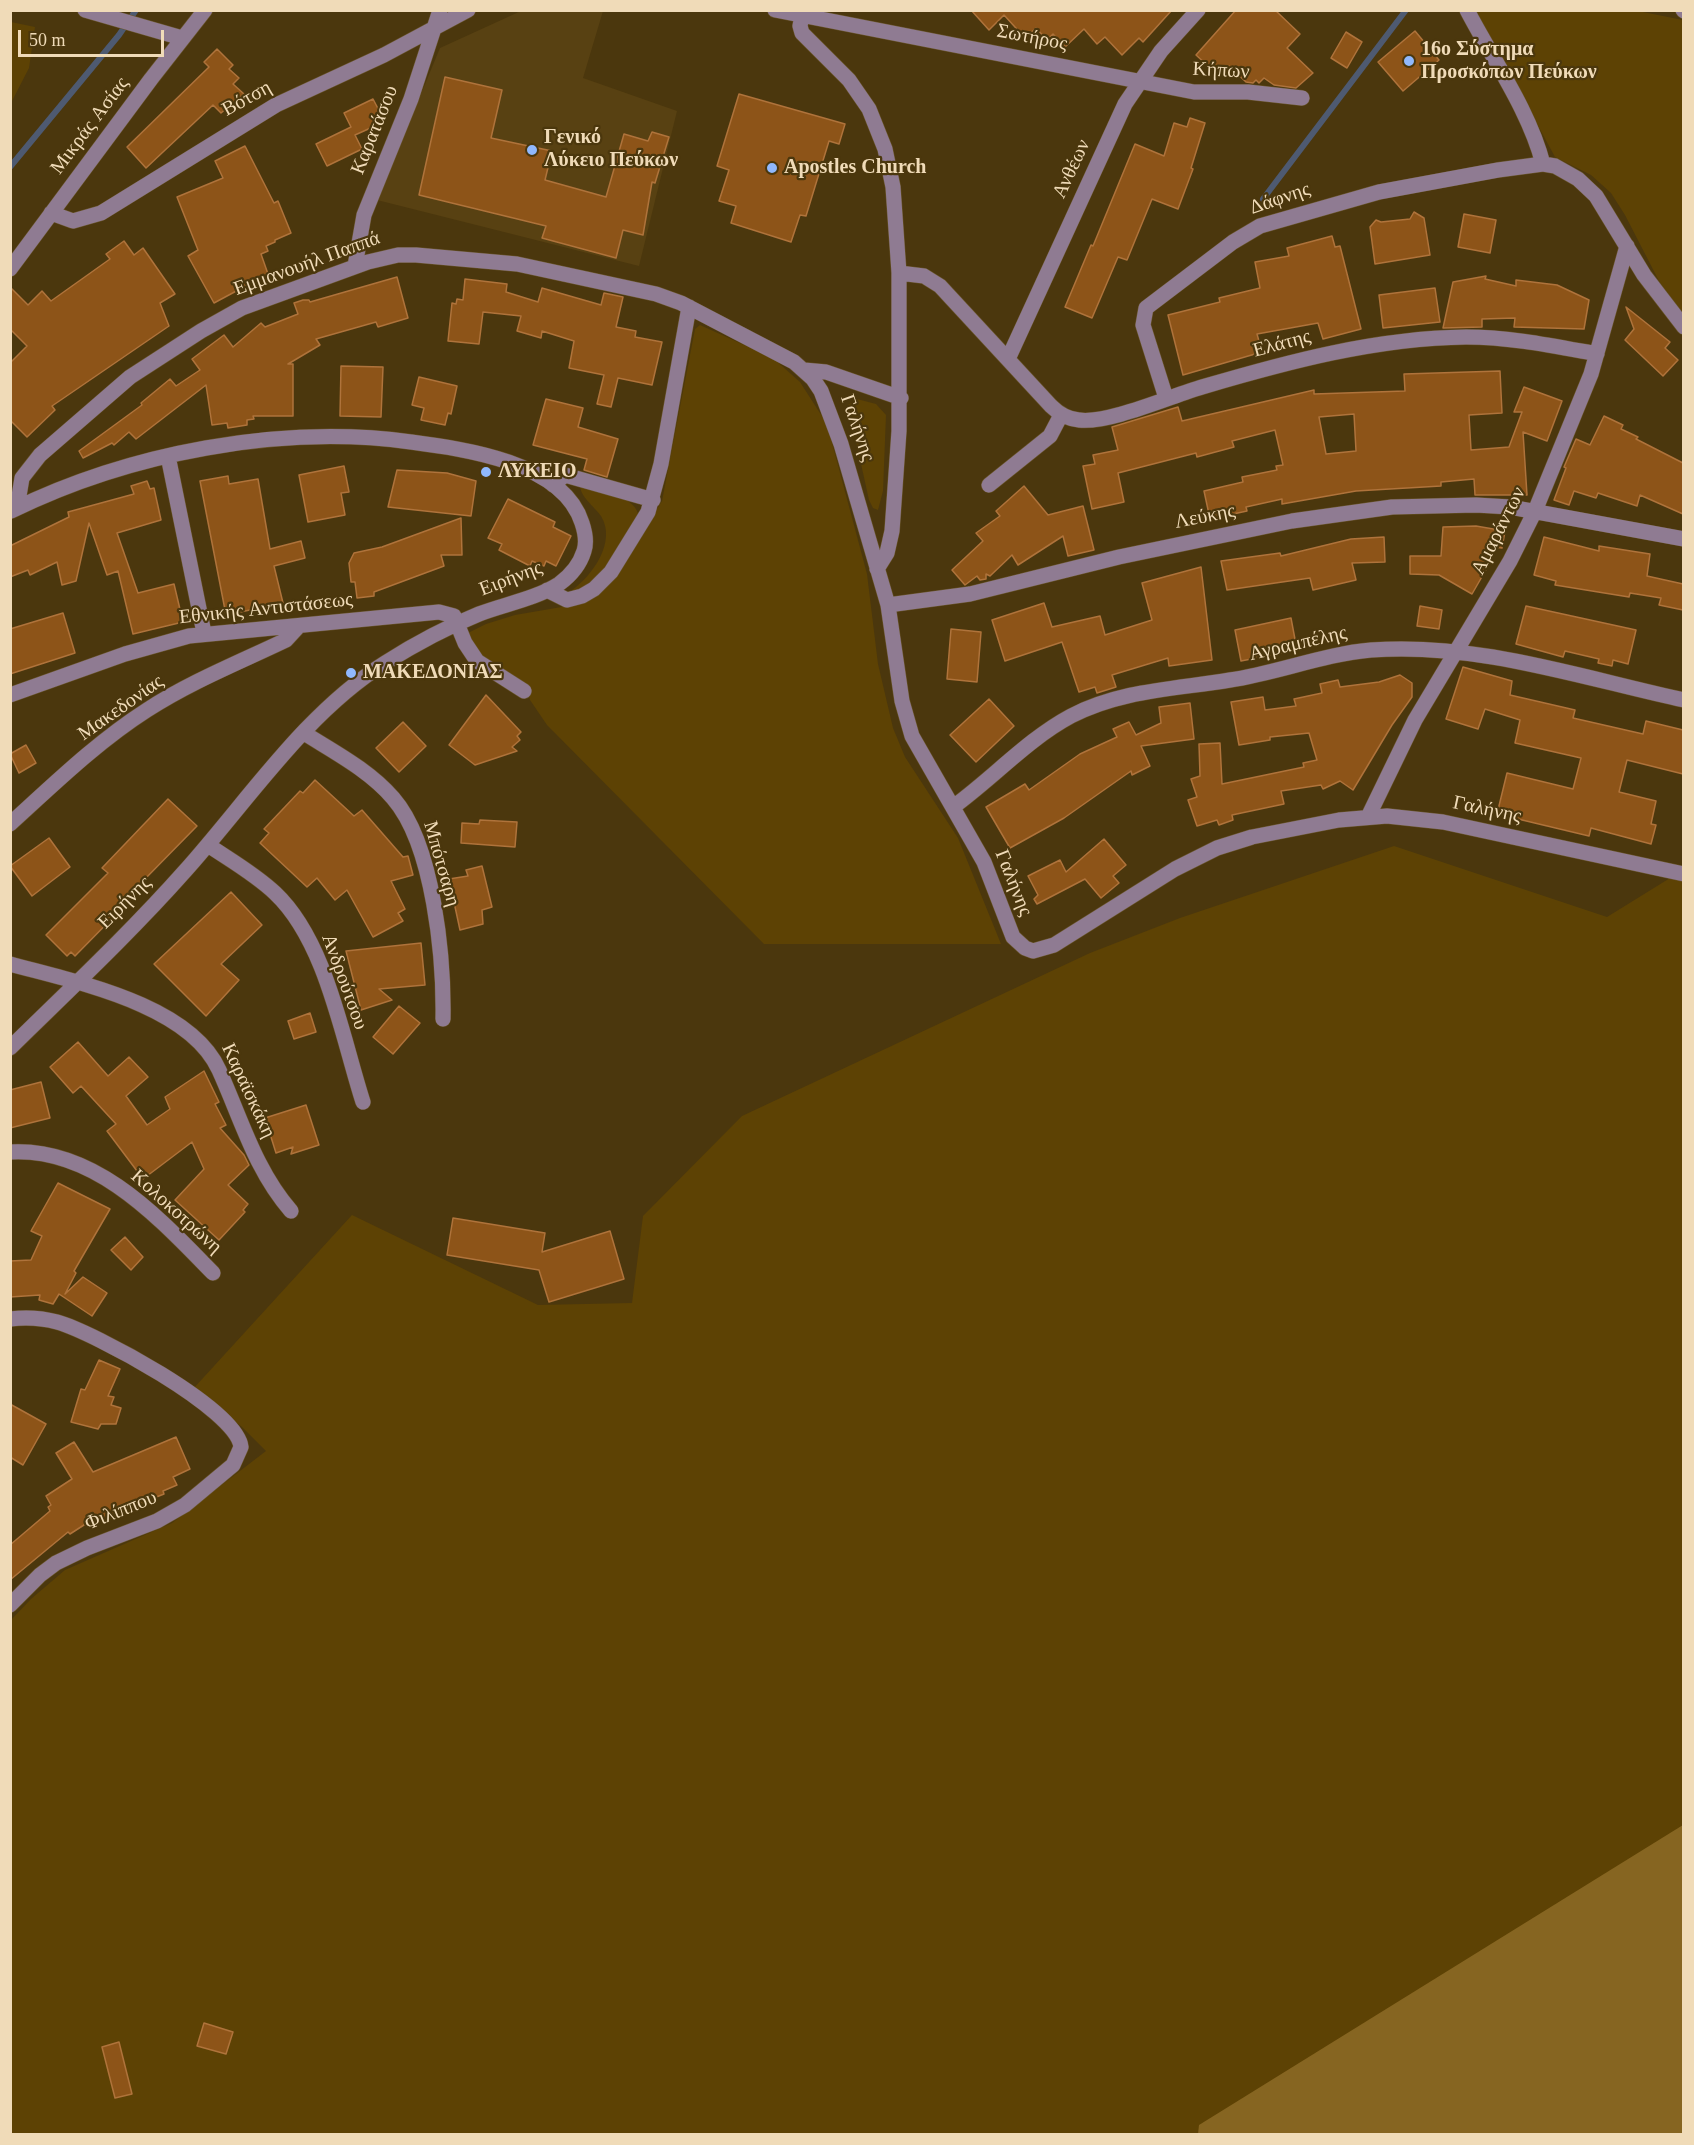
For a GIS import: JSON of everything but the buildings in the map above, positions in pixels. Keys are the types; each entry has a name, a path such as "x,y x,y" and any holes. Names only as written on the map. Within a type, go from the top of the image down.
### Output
{"street":[{"path":"85,10 182,38"},
{"name":"Μικράς Ασίας","path":"10,269 205,10"},
{"name":"Καρατάσου","path":"355,266 364,215 411,99 440,10"},
{"name":"Βότση","path":"51,213 73,221 101,213 268,110 384,55 468,10"},
{"name":"Σωτήρος","path":"775,10 802,13 1139,81"},
{"name":"Ανθέων","path":"1008,359 1113,128 1139,81 1161,51 1198,10"},
{"path":"1467,10 1524,116 1543,164"},
{"path":"802,13 802,33 855,88 869,109 882,137 893,187 899,273 901,398 892,531 887,553 877,569"},
{"name":"Κήπων","path":"1139,81 1194,92 1248,92 1302,98"},
{"name":"Δάφνης","path":"1166,398 1143,325 1146,308 1246,233 1277,220 1356,197 1474,174 1543,164 1555,166 1578,179 1596,196 1644,275 1683,327"},
{"name":"Αμαράντων","path":"1368,817 1405,739 1510,561 1535,511 1597,354 1627,246"},
{"name":"Εμμανουήλ Παππά","path":"14,509 20,484 34,462 67,429 130,377 230,314 355,266 398,255 462,257 517,264 656,294 689,307"},
{"path":"899,273 924,276 940,286 1061,415 1050,436 989,485"},
{"path":"548,590 567,600 582,596 594,589 611,572 621,557 653,500 689,307"},
{"name":"Γαλήνης","path":"689,307 772,349 804,370 821,391 834,422 888,605 900,687 909,725 921,753 984,862 1011,934 1024,948 1035,951 1054,945 1165,874 1217,848 1290,828 1368,817 1443,822 1683,874"},
{"name":"Ελάτης","path":"1061,415 1077,420 1094,421 1166,398 1324,355 1404,342 1465,337 1509,339 1597,354"},
{"path":"804,370 826,372 901,398"},
{"name":"Ειρήνης","path":"10,1048 160,898 303,733 337,698 371,672 458,624 548,590 571,573 585,546 578,514 554,485 533,473 491,457 440,446 371,438 256,443 168,456 91,478 14,509"},
{"path":"168,456 204,633"},
{"path":"554,485 565,475 653,500"},
{"name":"Λεύκης","path":"888,605 970,594 1158,548 1325,514 1442,505 1496,506 1535,511"},
{"path":"1535,511 1683,539"},
{"name":"Εθνικής Αντιστάσεως","path":"10,695 124,654 204,633 298,627 440,612 451,613 458,624"},
{"path":"458,624 477,661 524,691"},
{"name":"Μακεδονίας","path":"10,824 92,751 141,714 286,640 298,627"},
{"name":"Αγραμπέλης","path":"953,807 1055,725 1103,703 1168,687 1257,675 1358,652 1455,651 1683,700"},
{"name":"Μπότσαρη","path":"303,733 376,782 398,803 410,825 420,852 438,936 442,1019"},
{"name":"Ανδρούτσου","path":"208,845 270,888 295,918 311,945 324,978 363,1102"},
{"name":"Καραϊσκάκη","path":"10,964 153,1008 205,1047 219,1069 264,1176 291,1211"},
{"name":"Κολοκοτρώνη","path":"10,1152 52,1155 102,1177 149,1211 213,1273"},
{"name":"Φιλίππου","path":"10,1319 41,1319 60,1323 129,1354 177,1384 229,1425 240,1439 241,1449 233,1465 178,1510 56,1563 40,1575 10,1605"}],"shaded area":[{"path":"1633,10 1683,20 1683,313 1659,281 1611,193 1591,175 1555,157 1476,11"},
{"name":"Γενικό Λύκειο Πεύκων","path":"521,11 603,11 583,78 677,111 639,266 377,200 440,48"},
{"path":"11,22 35,27 29,68 11,103"},
{"path":"700,325 773,358 800,382 827,424 867,574 878,664 893,728 905,757 958,838 1001,944 764,944 547,725 530,700 528,689 483,659 468,633 486,624 515,615 579,604 615,578 662,501 695,329"},
{"path":"857,399 876,404 886,415 883,491 878,510 873,508 869,500 848,405"},
{"path":"580,485 605,491 630,502 638,514 613,558 577,592 572,590 587,576 600,558 606,537 601,516 585,497"},
{"path":"1394,846 1607,917 1683,870 1683,2134 11,2134 11,1620 31,1599 65,1570 172,1523 266,1451 242,1427 193,1389 352,1215 538,1305 632,1303 643,1216 742,1116 1090,953 1180,918"},
{"path":"1683,1825 1683,2134 1198,2134 1199,2125"}],"waterway":[{"path":"10,167 119,35 136,10"},
{"path":"1263,199 1406,10"}],"place":[{"name":"16ο Σύστημα Προσκόπων Πεύκων","path":"1409,61"},
{"name":"Γενικό Λύκειο Πεύκων","path":"532,150"},
{"name":"Apostles Church","path":"772,168"},
{"name":"ΛΥΚΕΙΟ","path":"486,472"},
{"name":"ΜΑΚΕΔΟΝΙΑΣ","path":"351,673"}]}
